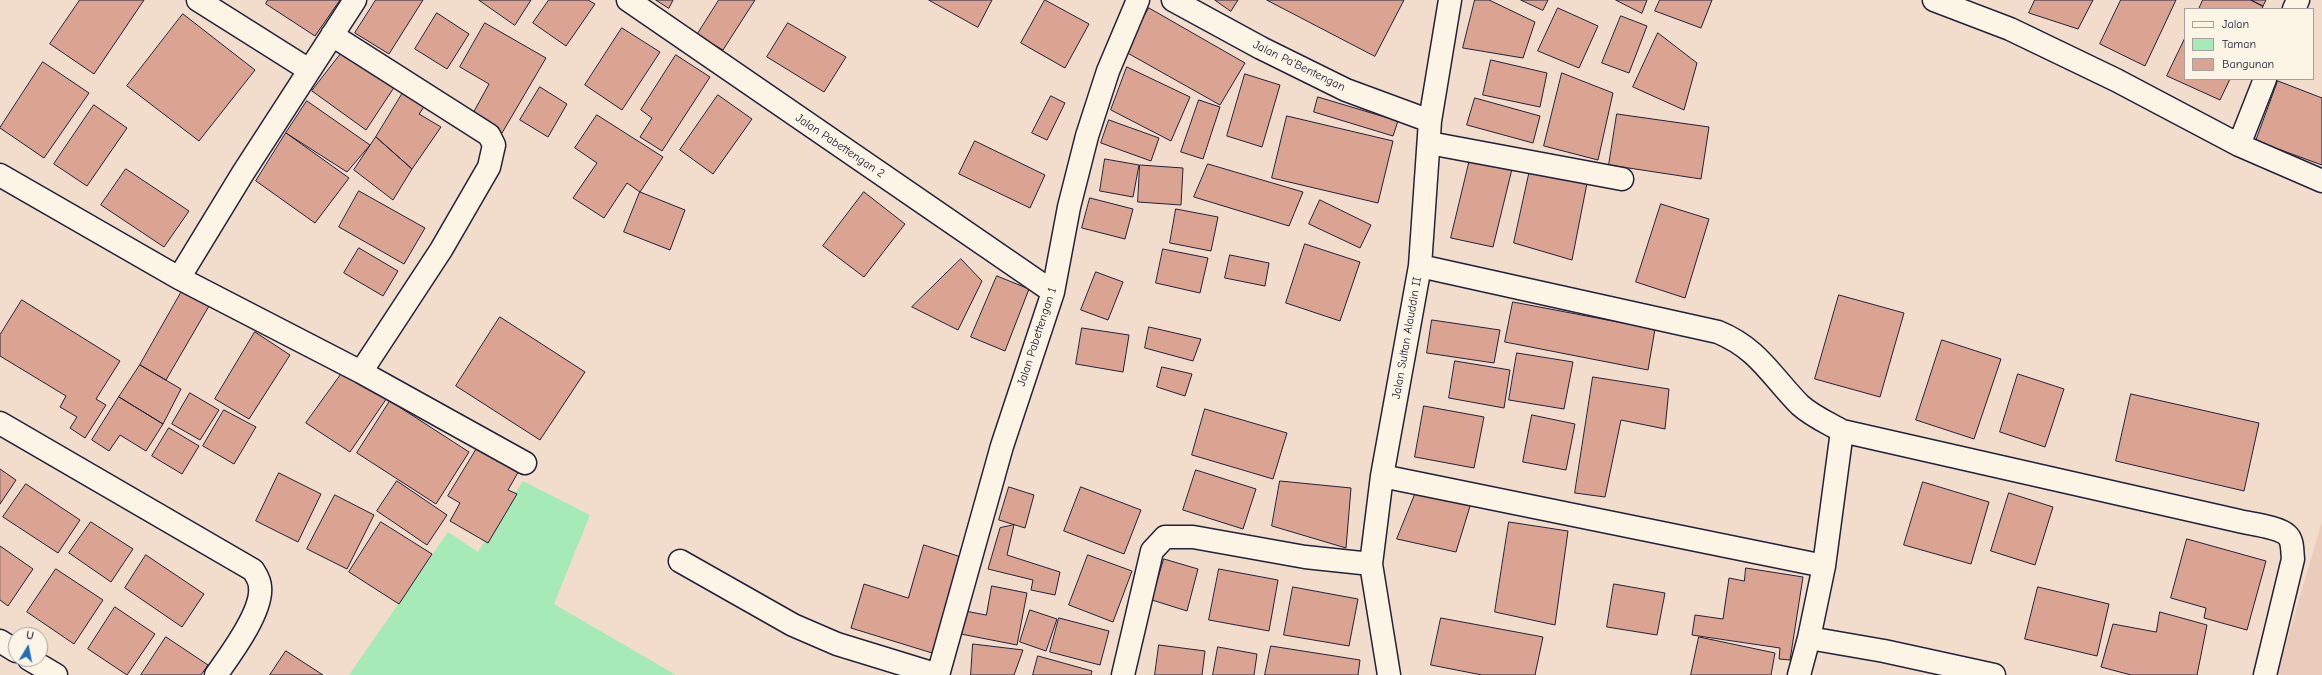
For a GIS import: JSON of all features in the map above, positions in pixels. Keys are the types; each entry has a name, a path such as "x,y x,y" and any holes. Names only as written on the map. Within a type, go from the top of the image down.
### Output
{"street":[{"path":"198,0 309,70"},
{"path":"179,278 309,70 355,0"},
{"name":"Jalan Pabettengan 2","path":"628,0 1053,292"},
{"name":"Jalan Pabettengan 1","path":"938,675 1002,446 1053,292 1072,193 1086,136 1108,71 1138,0"},
{"name":"Jalan Pa'Bentengan","path":"1173,0 1274,55 1339,87 1430,121"},
{"name":"Jalan Sultan Alauddin II","path":"1389,675 1371,564 1382,476 1420,266 1430,121 1450,0"},
{"path":"1934,0 2010,29 2116,80 2239,145 2322,181"},
{"path":"332,35 489,135 494,145 489,167 441,250 361,372"},
{"path":"2239,145 2265,80"},
{"path":"1429,143 1622,179"},
{"path":"0,175 179,278 361,372 525,463"},
{"path":"1420,266 1718,332 1731,337 1755,354 1800,404 1811,414 1842,431 2278,530 2287,535 2292,543 2293,559 2265,675"},
{"path":"0,423 253,570 260,582 260,595 246,629 216,675"},
{"path":"1800,675 1824,566 1842,431"},
{"path":"1382,476 1824,566"},
{"path":"1123,675 1152,551 1165,537 1194,537 1305,557 1371,564"},
{"path":"680,561 808,631 837,644 938,675"},
{"path":"1809,638 1884,651 1994,675"},
{"path":"42,667 56,675"}],"shaded area":[{"path":"2322,521 2322,675 2277,675"}],"green space":[{"path":"523,481 590,515 554,604 676,675 349,675 448,532 478,552"}],"building":[{"path":"80,0 144,0 94,74 50,44"},
{"path":"268,0 340,0 315,36 266,4"},
{"path":"376,0 423,0 389,54 355,33"},
{"path":"479,0 531,0 515,25"},
{"path":"549,0 588,0 595,4 566,46 533,23"},
{"path":"656,0 673,0 669,8"},
{"path":"719,0 755,0 723,50 697,35"},
{"path":"929,0 992,0 978,27"},
{"path":"1045,0 1089,24 1065,68 1021,43"},
{"path":"1215,0 1238,0 1231,11"},
{"path":"1267,0 1404,0 1375,56"},
{"path":"1475,0 1489,0 1535,22 1523,58 1463,48"},
{"path":"1521,0 1548,0 1543,10"},
{"path":"1616,0 1647,0 1642,13"},
{"path":"1660,0 1712,0 1701,28 1655,11"},
{"path":"2035,0 2093,0 2078,29 2029,13"},
{"path":"2121,0 2176,0 2145,66 2100,44"},
{"path":"2203,0 2251,0 2263,6 2262,8 2199,8"},
{"path":"2251,0 2266,0 2263,6"},
{"path":"1149,8 1245,63 1220,105 1124,51"},
{"path":"1558,8 1598,26 1579,68 1538,51"},
{"path":"437,13 469,34 447,69 415,49"},
{"path":"183,14 255,70 199,141 127,86"},
{"path":"1621,16 1647,26 1629,73 1602,63"},
{"path":"485,23 546,58 502,133 472,115 489,84 460,67"},
{"path":"788,23 846,57 824,92 767,57"},
{"path":"622,28 660,52 622,110 585,85"},
{"path":"1658,33 1697,63 1684,110 1633,87"},
{"path":"2184,40 2184,80 2230,80 2220,100 2167,76"},
{"path":"343,51 395,86 366,130 312,91"},
{"path":"676,55 710,77 662,151 640,137 652,118 641,110"},
{"path":"1491,60 1547,73 1540,107 1483,95"},
{"path":"43,62 89,93 44,158 0,128"},
{"path":"1127,67 1190,97 1171,141 1111,110"},
{"path":"1562,73 1613,93 1598,160 1544,146"},
{"path":"1245,74 1280,85 1262,147 1227,136"},
{"path":"2278,81 2322,98 2322,165 2256,141"},
{"path":"407,86 428,101 419,114 441,127 412,169 376,137"},
{"path":"540,87 567,104 548,137 520,120"},
{"path":"718,95 752,119 713,174 680,150"},
{"path":"1051,96 1065,103 1047,140 1032,133"},
{"path":"1318,97 1398,121 1393,136 1314,112"},
{"path":"1475,98 1540,116 1533,143 1467,125"},
{"path":"1199,100 1220,107 1203,159 1181,152"},
{"path":"307,101 370,145 347,172 286,133"},
{"path":"94,105 127,128 87,186 54,164"},
{"path":"1617,114 1709,127 1701,179 1609,165"},
{"path":"597,115 663,157 640,192 627,183 604,218 573,198 597,163 575,148"},
{"path":"1287,116 1393,141 1378,203 1272,178"},
{"path":"1109,120 1159,138 1151,161 1101,143"},
{"path":"286,133 349,178 315,223 256,181"},
{"path":"376,137 412,169 393,200 354,170"},
{"path":"975,141 1045,175 1030,208 959,174"},
{"path":"1105,159 1139,165 1133,197 1100,191"},
{"path":"1470,159 1512,169 1493,247 1451,238"},
{"path":"1208,164 1303,192 1289,226 1194,197"},
{"path":"1140,165 1183,168 1181,205 1138,202"},
{"path":"1531,165 1588,178 1572,260 1514,243"},
{"path":"126,169 189,211 164,247 101,205"},
{"path":"359,191 425,228 404,264 339,227"},
{"path":"640,192 685,210 670,250 624,232"},
{"path":"864,192 905,224 864,277 823,246"},
{"path":"1090,198 1133,209 1125,239 1082,228"},
{"path":"1320,200 1371,225 1360,248 1309,224"},
{"path":"1661,204 1709,219 1685,298 1636,282"},
{"path":"1176,209 1218,217 1211,251 1170,243"},
{"path":"1305,244 1360,262 1340,321 1286,303"},
{"path":"359,248 398,271 383,296 344,273"},
{"path":"1163,249 1208,258 1200,293 1156,283"},
{"path":"1230,255 1269,263 1265,286 1225,278"},
{"path":"961,259 982,281 958,330 912,307"},
{"path":"1096,272 1123,282 1108,320 1081,310"},
{"path":"997,276 1029,289 1005,351 971,337"},
{"path":"182,291 209,306 166,380 140,365"},
{"path":"1839,295 1904,313 1880,397 1815,379"},
{"path":"22,300 120,361 96,399 106,405 85,438 70,428 77,417 60,407 66,396 0,356 0,335"},
{"path":"1513,302 1655,329 1648,370 1505,342"},
{"path":"500,317 585,372 540,440 456,386"},
{"path":"1432,320 1500,330 1494,363 1427,353"},
{"path":"1149,327 1201,339 1193,361 1145,348"},
{"path":"1082,328 1129,335 1123,372 1076,364"},
{"path":"255,332 290,355 249,419 215,399"},
{"path":"1942,340 2001,359 1974,439 1916,420"},
{"path":"1517,353 1573,362 1564,409 1509,400"},
{"path":"1455,361 1510,370 1504,408 1449,398"},
{"path":"140,365 181,389 163,424 119,397"},
{"path":"1162,367 1192,374 1185,396 1157,387"},
{"path":"345,369 389,395 350,452 306,423"},
{"path":"2018,374 2064,389 2045,447 2000,432"},
{"path":"1593,377 1669,389 1665,429 1621,420 1605,497 1575,493"},
{"path":"190,393 219,410 200,440 172,424"},
{"path":"2131,394 2259,423 2244,491 2116,461"},
{"path":"119,397 163,424 146,451 120,435 109,451 92,440"},
{"path":"390,401 469,452 436,504 357,453"},
{"path":"1424,406 1484,417 1474,468 1415,457"},
{"path":"1205,409 1287,433 1273,479 1192,455"},
{"path":"224,410 256,427 234,464 203,446"},
{"path":"1532,415 1575,424 1566,470 1523,462"},
{"path":"169,428 199,446 182,474 152,456"},
{"path":"479,445 520,469 508,490 517,494 488,543 450,521 460,503 448,496"},
{"path":"0,469 16,480 0,504"},
{"path":"1196,470 1256,489 1243,529 1183,510"},
{"path":"279,473 321,494 298,542 256,521"},
{"path":"397,481 447,515 427,545 377,511"},
{"path":"1280,481 1351,488 1346,548 1272,526"},
{"path":"1923,482 1989,502 1971,564 1904,545"},
{"path":"26,484 80,520 58,553 3,517"},
{"path":"1009,487 1034,495 1025,528 999,520"},
{"path":"1081,487 1141,510 1124,554 1064,531"},
{"path":"1418,487 1471,503 1456,552 1397,539"},
{"path":"2009,493 2053,507 2035,565 1991,551"},
{"path":"335,495 374,515 347,569 307,549"},
{"path":"91,522 133,549 111,582 69,553"},
{"path":"381,522 432,554 399,604 349,572"},
{"path":"1509,522 1568,531 1555,625 1495,612"},
{"path":"1014,525 1007,555 1060,572 1055,595 1031,590 1033,580 988,569 1000,528"},
{"path":"2187,539 2266,561 2247,630 2204,618 2206,608 2171,598"},
{"path":"924,545 961,557 932,653 851,628 864,584 908,598"},
{"path":"0,546 33,569 8,606 0,600"},
{"path":"146,555 204,594 182,627 125,588"},
{"path":"1088,555 1132,571 1113,622 1069,605"},
{"path":"1164,559 1198,569 1187,611 1152,600"},
{"path":"1746,568 1803,577 1790,660 1779,659 1780,648 1692,635 1695,615 1723,619 1729,578 1744,581"},
{"path":"56,569 103,600 74,644 27,612"},
{"path":"1219,569 1278,580 1269,631 1209,620"},
{"path":"1614,584 1665,593 1657,635 1607,627"},
{"path":"992,586 1027,593 1017,645 961,634 965,611 986,615"},
{"path":"1293,587 1358,599 1349,646 1284,635"},
{"path":"2038,587 2109,604 2097,656 2025,639"},
{"path":"115,607 155,634 127,675 88,649"},
{"path":"1030,610 1057,619 1046,651 1020,642"},
{"path":"2160,612 2207,625 2197,675 2131,675 2101,667 2113,624 2156,632"},
{"path":"1059,618 1109,631 1100,665 1050,652"},
{"path":"1441,618 1543,637 1535,675 1482,675 1431,665"},
{"path":"166,637 208,665 201,675 141,675"},
{"path":"1699,637 1775,653 1771,675 1691,675"},
{"path":"973,644 1023,650 1014,675 971,675"},
{"path":"1159,645 1205,651 1202,675 1155,675"},
{"path":"1271,646 1360,660 1358,675 1265,675"},
{"path":"1218,647 1257,654 1254,675 1213,675"},
{"path":"286,651 323,675 270,675"},
{"path":"1038,656 1092,671 1091,675 1033,675"}]}
